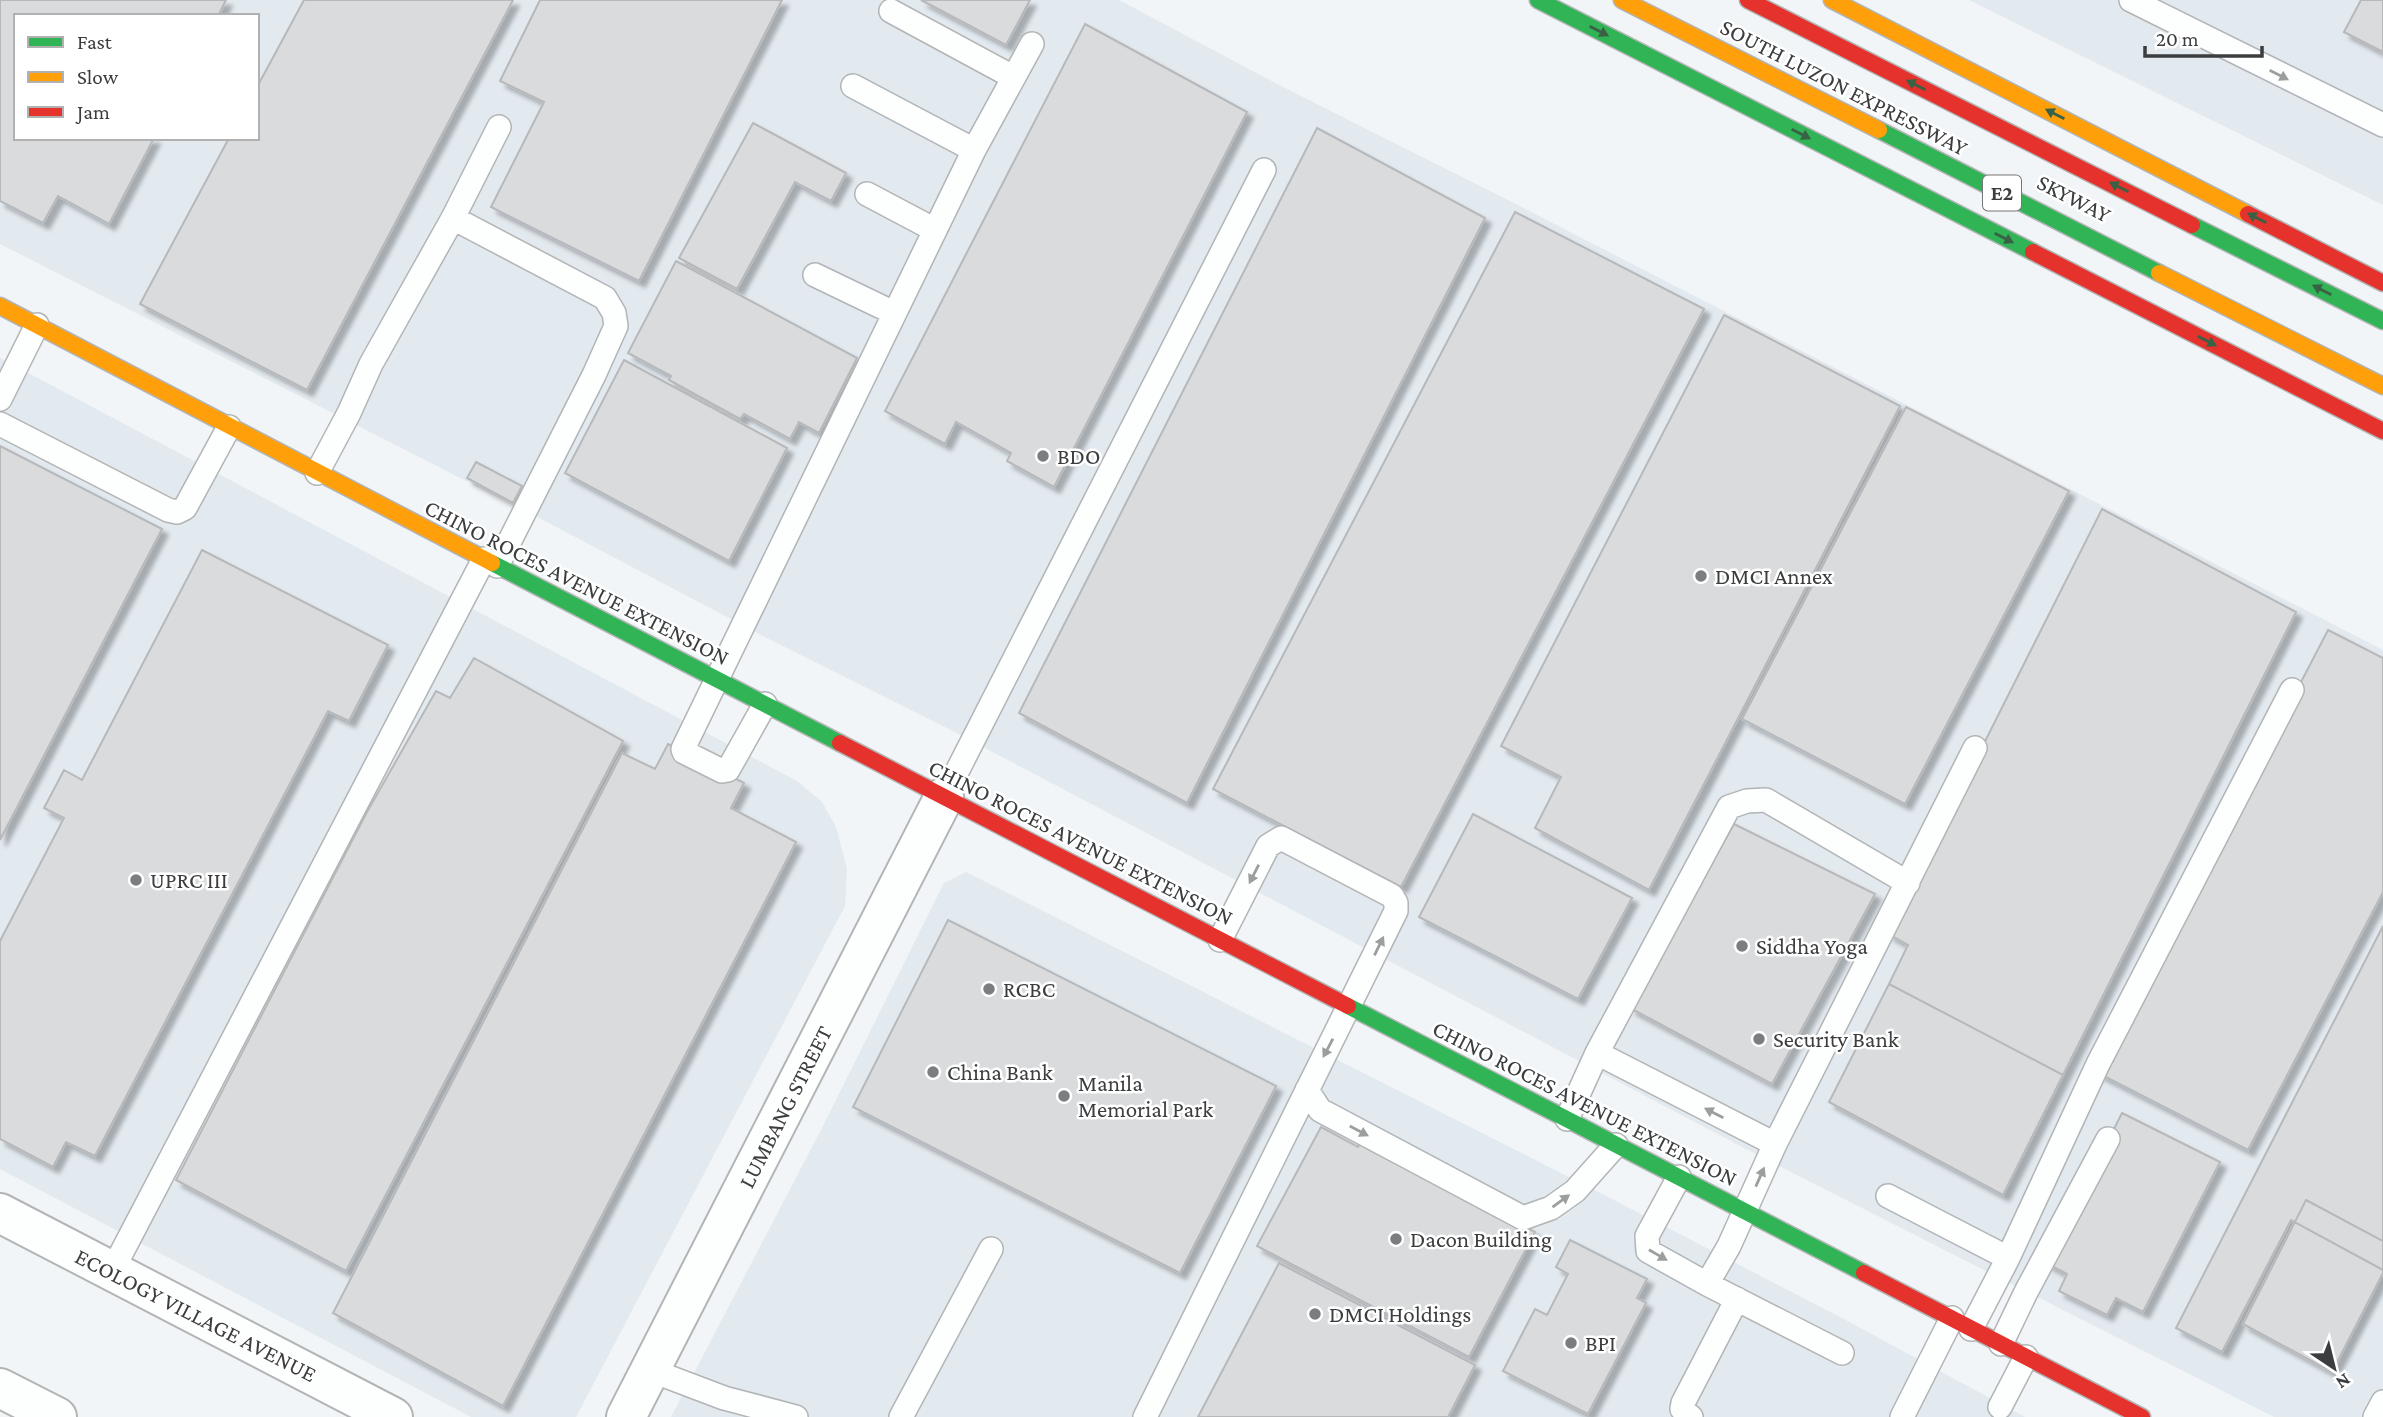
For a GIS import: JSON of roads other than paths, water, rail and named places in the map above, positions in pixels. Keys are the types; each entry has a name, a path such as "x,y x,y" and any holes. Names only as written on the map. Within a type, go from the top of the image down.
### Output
{"main road":[{"path":"1538,0 2383,431"},
{"name":"SOUTH LUZON EXPRESSWAY","path":"1622,0 2383,386"},
{"name":"SKYWAY","path":"1632,0 2383,379"},
{"name":"SKYWAY","path":"1748,0 2383,321"},
{"path":"1832,0 2383,283"},
{"name":"CHINO ROCES AVENUE EXTENSION","path":"0,306 317,473 2142,1417"}],"street":[{"name":"LUMBANG STREET","path":"626,1417 944,797"},
{"name":"ECOLOGY VILLAGE AVENUE","path":"0,1213 393,1417"},
{"path":"0,1388 57,1417"}],"lane":[{"path":"2131,0 2383,125"},
{"path":"891,11 1013,77"},
{"path":"765,704 728,770 722,771 684,752 683,749 716,679 974,150 1032,44"},
{"path":"853,86 974,150"},
{"path":"317,473 371,364 453,218 499,127"},
{"path":"944,797 1265,170"},
{"path":"867,194 936,230"},
{"path":"112,1271 491,562 594,375 616,326 614,313 605,298 453,218"},
{"path":"815,275 894,313"},
{"path":"0,399 37,325"},
{"path":"0,424 177,512 185,508 229,427"},
{"path":"1902,1417 1961,1324 2008,1258 2098,1064 2292,690"},
{"path":"1707,1284 1729,1245 1775,1144 1975,748"},
{"path":"1567,1119 1597,1052 1728,807 1747,801 1766,800 1908,883"},
{"path":"1145,1417 1396,911 1396,903 1392,896 1281,838 1268,846 1220,940"},
{"path":"1597,1052 1775,1144"},
{"path":"1307,1090 1320,1110 1523,1218 1551,1209 1575,1191 1615,1144"},
{"path":"2001,1344 2108,1139"},
{"path":"1679,1177 1647,1236 1648,1251 1842,1353"},
{"path":"1888,1196 2008,1258"},
{"path":"901,1417 991,1249"},
{"path":"1691,1417 1682,1409 1683,1403 1737,1299"},
{"path":"2000,1407 2026,1357"},
{"path":"650,1370 724,1398 796,1417"},
{"path":"2375,1417 2383,1402"}],"place":[{"name":"BDO","path":"1043,456"},
{"name":"DMCI Annex","path":"1701,576"},
{"name":"UPRC III","path":"136,880"},
{"name":"Siddha Yoga","path":"1742,946"},
{"name":"RCBC","path":"989,989"},
{"name":"Security Bank","path":"1759,1039"},
{"name":"China Bank","path":"933,1072"},
{"name":"Manila Memorial Park","path":"1064,1096"},
{"name":"Dacon Building","path":"1396,1239"},
{"name":"DMCI Holdings","path":"1315,1314"},
{"name":"BPI","path":"1571,1343"}]}
